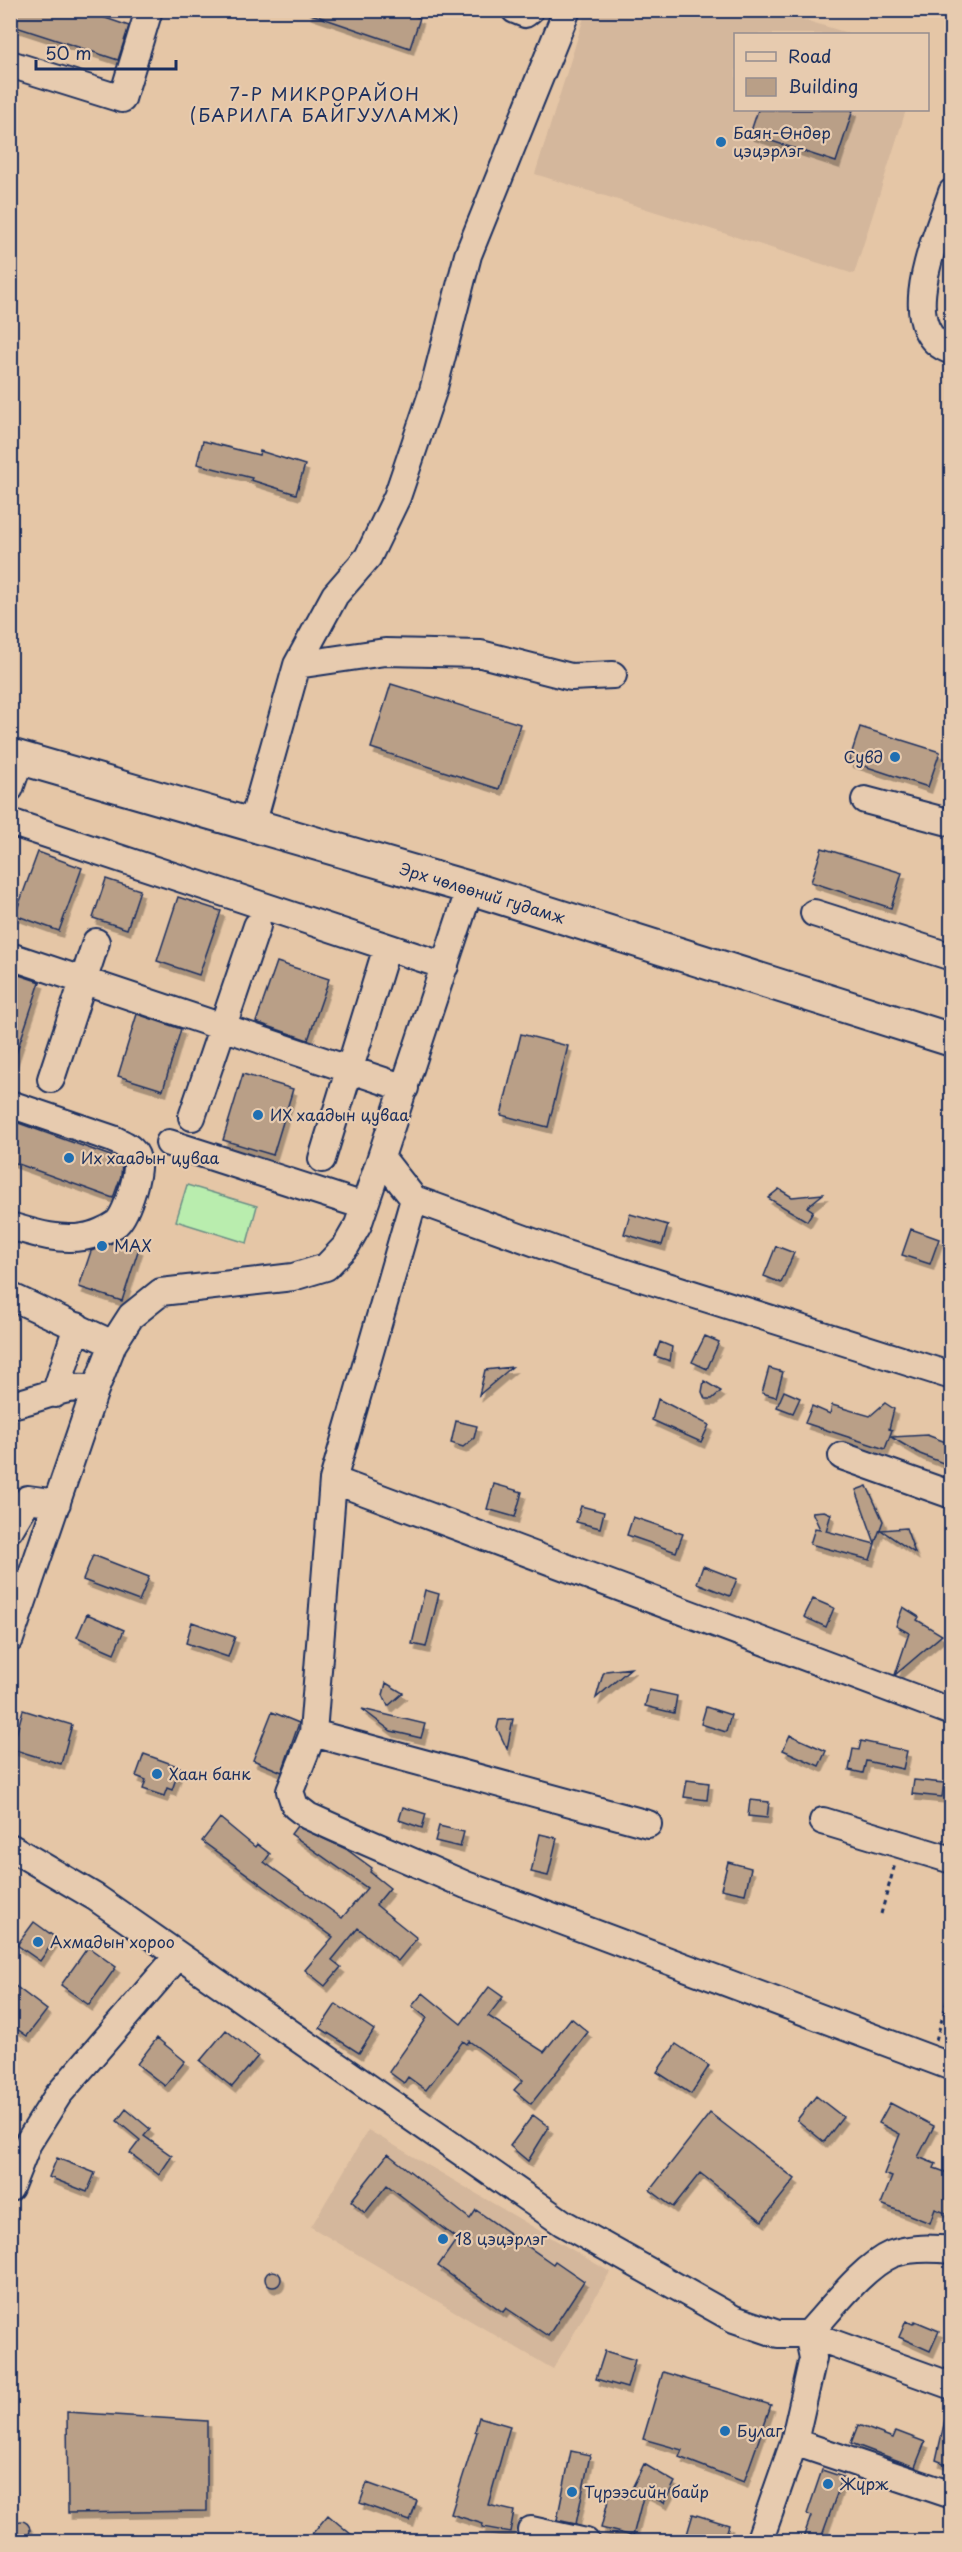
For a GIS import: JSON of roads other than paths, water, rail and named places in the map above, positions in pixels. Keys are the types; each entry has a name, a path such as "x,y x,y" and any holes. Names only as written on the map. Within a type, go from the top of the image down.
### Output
{"main road":[{"name":"Эрх чөлөөний гудамж","path":"14,767 252,825 470,888 951,1040"}],"street":[{"path":"10,64 122,99 150,10"},
{"path":"515,10 525,14 530,10"},
{"path":"252,825 297,665 335,595 368,557 397,497 433,391 468,255 567,10"},
{"path":"951,192 924,279 920,310 928,334 951,351"},
{"path":"297,665 385,652 481,654 572,677 613,675"},
{"path":"865,800 951,824"},
{"path":"10,822 445,966"},
{"path":"10,1639 95,1390 113,1344 131,1316 161,1292 293,1277 326,1267 346,1246 364,1206 405,1088 470,888"},
{"path":"814,913 951,957"},
{"path":"192,1117 257,926"},
{"path":"51,1078 96,942"},
{"path":"322,1159 387,947"},
{"path":"10,956 405,1088"},
{"path":"10,1104 128,1146 137,1156 139,1168 127,1205 118,1222 109,1227 85,1237 55,1238 10,1226"},
{"path":"169,1143 364,1206"},
{"path":"381,1157 414,1199 569,1255 951,1376"},
{"path":"414,1199 333,1480 313,1733 290,1791 295,1806 308,1816 466,1885 951,2067"},
{"path":"10,1296 113,1344"},
{"path":"55,1394 77,1326"},
{"path":"10,1405 84,1386 95,1390"},
{"path":"842,1456 951,1495"},
{"path":"333,1480 951,1712"},
{"path":"10,1529 19,1495 57,1503"},
{"path":"313,1733 648,1824"},
{"path":"822,1821 951,1860"},
{"path":"10,1847 94,1897 177,1957 227,1988 563,2223 734,2319 778,2334 808,2334 951,2386"},
{"path":"10,2188 28,2143 58,2095 177,1957"},
{"path":"808,2334 865,2273 891,2255 926,2247 951,2250"},
{"path":"759,2541 794,2442 813,2358 808,2334"},
{"path":"794,2442 951,2495"},
{"path":"531,2530 586,2541"}],"place":[{"name":"Баян-Өндөр цэцэрлэг","path":"721,142"},
{"name":"Сувд","path":"895,757"},
{"name":"ИХ хаадын цуваа","path":"258,1115"},
{"name":"Их хаадын цуваа","path":"69,1158"},
{"name":"МАХ","path":"102,1246"},
{"name":"Хаан банк","path":"157,1774"},
{"name":"Ахмадын хороо","path":"38,1942"},
{"name":"18 цэцэрлэг","path":"443,2239"},
{"name":"Булаг","path":"725,2431"},
{"name":"Жүрж","path":"828,2484"},
{"name":"Түрээсийн байр","path":"572,2492"}],"district":[{"name":"7-Р МИКРОРАЙОН (БАРИЛГА БАЙГУУЛАМЖ)","path":"325,106"}]}
